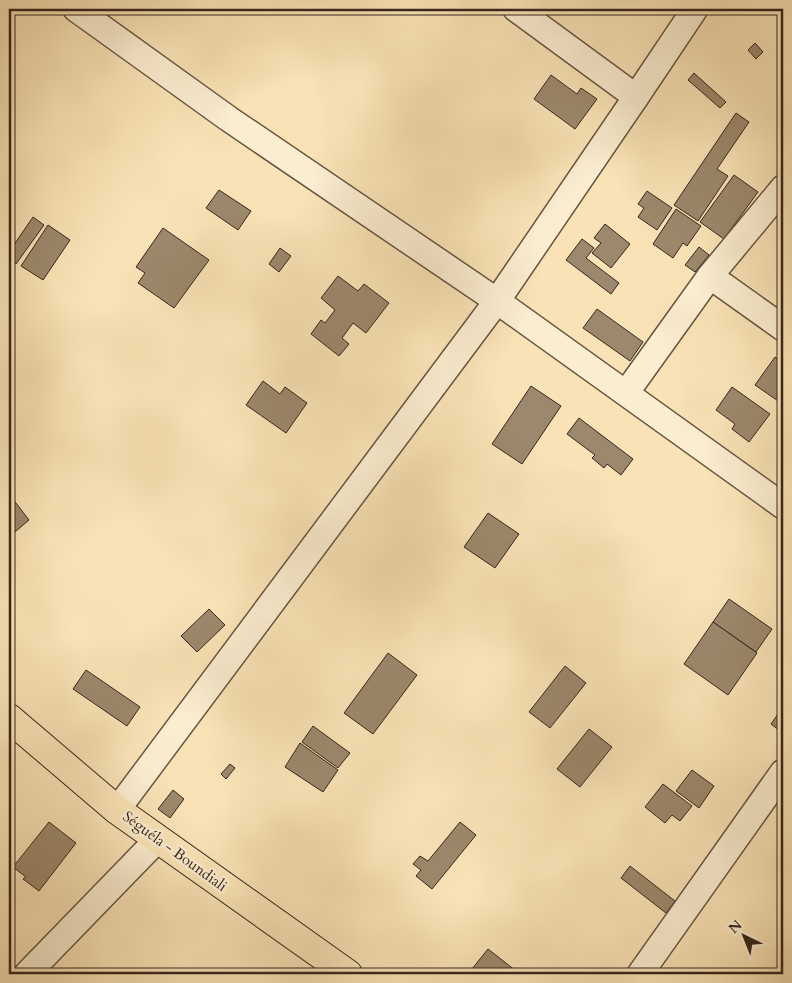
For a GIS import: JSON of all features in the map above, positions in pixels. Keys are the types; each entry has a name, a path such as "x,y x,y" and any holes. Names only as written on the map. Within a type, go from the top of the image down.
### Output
{"main road":[{"name":"Séguéla - Boundiali","path":"9,718 117,810 348,974"}],"street":[{"path":"76,9 229,119 497,301 783,506"},
{"path":"516,9 636,97"},
{"path":"117,810 497,301 695,9"},
{"path":"626,393 710,276 783,188"},
{"path":"710,276 783,328"},
{"path":"640,974 783,772"},
{"path":"27,974 158,839"}],"building":[{"path":"755,43 763,52 756,59 748,50"},
{"path":"694,73 726,102 720,108 688,80"},
{"path":"551,75 577,94 581,88 597,99 575,129 534,99"},
{"path":"736,113 749,122 717,169 728,176 698,221 674,205"},
{"path":"734,175 758,192 724,239 700,222"},
{"path":"219,190 251,211 238,230 206,208"},
{"path":"647,191 672,208 657,230 638,217 644,208 638,204"},
{"path":"676,209 701,226 687,246 683,243 673,258 653,244"},
{"path":"33,217 44,225 16,264 9,258 9,252"},
{"path":"605,224 630,244 611,268 592,253 601,243 594,238"},
{"path":"48,225 70,240 43,280 21,266"},
{"path":"163,228 209,260 174,308 138,283 145,273 136,267"},
{"path":"582,239 594,248 586,258 619,283 611,294 566,260"},
{"path":"699,247 709,255 695,272 685,265"},
{"path":"280,248 291,256 279,272 269,264"},
{"path":"338,276 358,291 364,284 389,303 366,333 353,323 342,338 349,344 339,356 311,334 321,320 325,323 335,310 321,298"},
{"path":"597,309 643,342 630,361 583,328"},
{"path":"775,357 783,362 783,400 781,403 755,385"},
{"path":"263,381 280,394 285,387 307,403 286,433 246,405"},
{"path":"531,386 561,406 522,464 492,444"},
{"path":"732,387 770,414 749,442 732,429 735,424 716,410"},
{"path":"579,418 633,459 621,475 607,464 604,468 592,458 595,455 567,434"},
{"path":"9,494 29,520 9,537"},
{"path":"488,513 519,534 495,568 464,547"},
{"path":"729,599 772,629 756,652 713,622"},
{"path":"209,609 225,625 197,652 181,636"},
{"path":"713,622 757,653 728,695 684,664"},
{"path":"388,653 417,675 373,734 344,713"},
{"path":"565,666 586,683 550,728 529,712"},
{"path":"86,670 140,707 127,726 73,689"},
{"path":"783,707 783,733 771,724"},
{"path":"313,726 350,753 338,768 302,742"},
{"path":"589,729 612,747 580,787 557,769"},
{"path":"300,743 338,770 323,792 285,767"},
{"path":"230,764 235,768 226,779 221,774"},
{"path":"692,770 714,786 699,808 676,791"},
{"path":"663,784 692,806 680,821 672,815 665,823 645,807"},
{"path":"173,790 184,799 170,818 158,809"},
{"path":"49,822 76,843 39,891 23,879 26,877 13,867"},
{"path":"460,822 476,835 432,889 416,876 421,870 413,864 420,856 428,861"},
{"path":"630,866 675,901 666,913 621,878"},
{"path":"488,949 520,974 468,974"}]}
